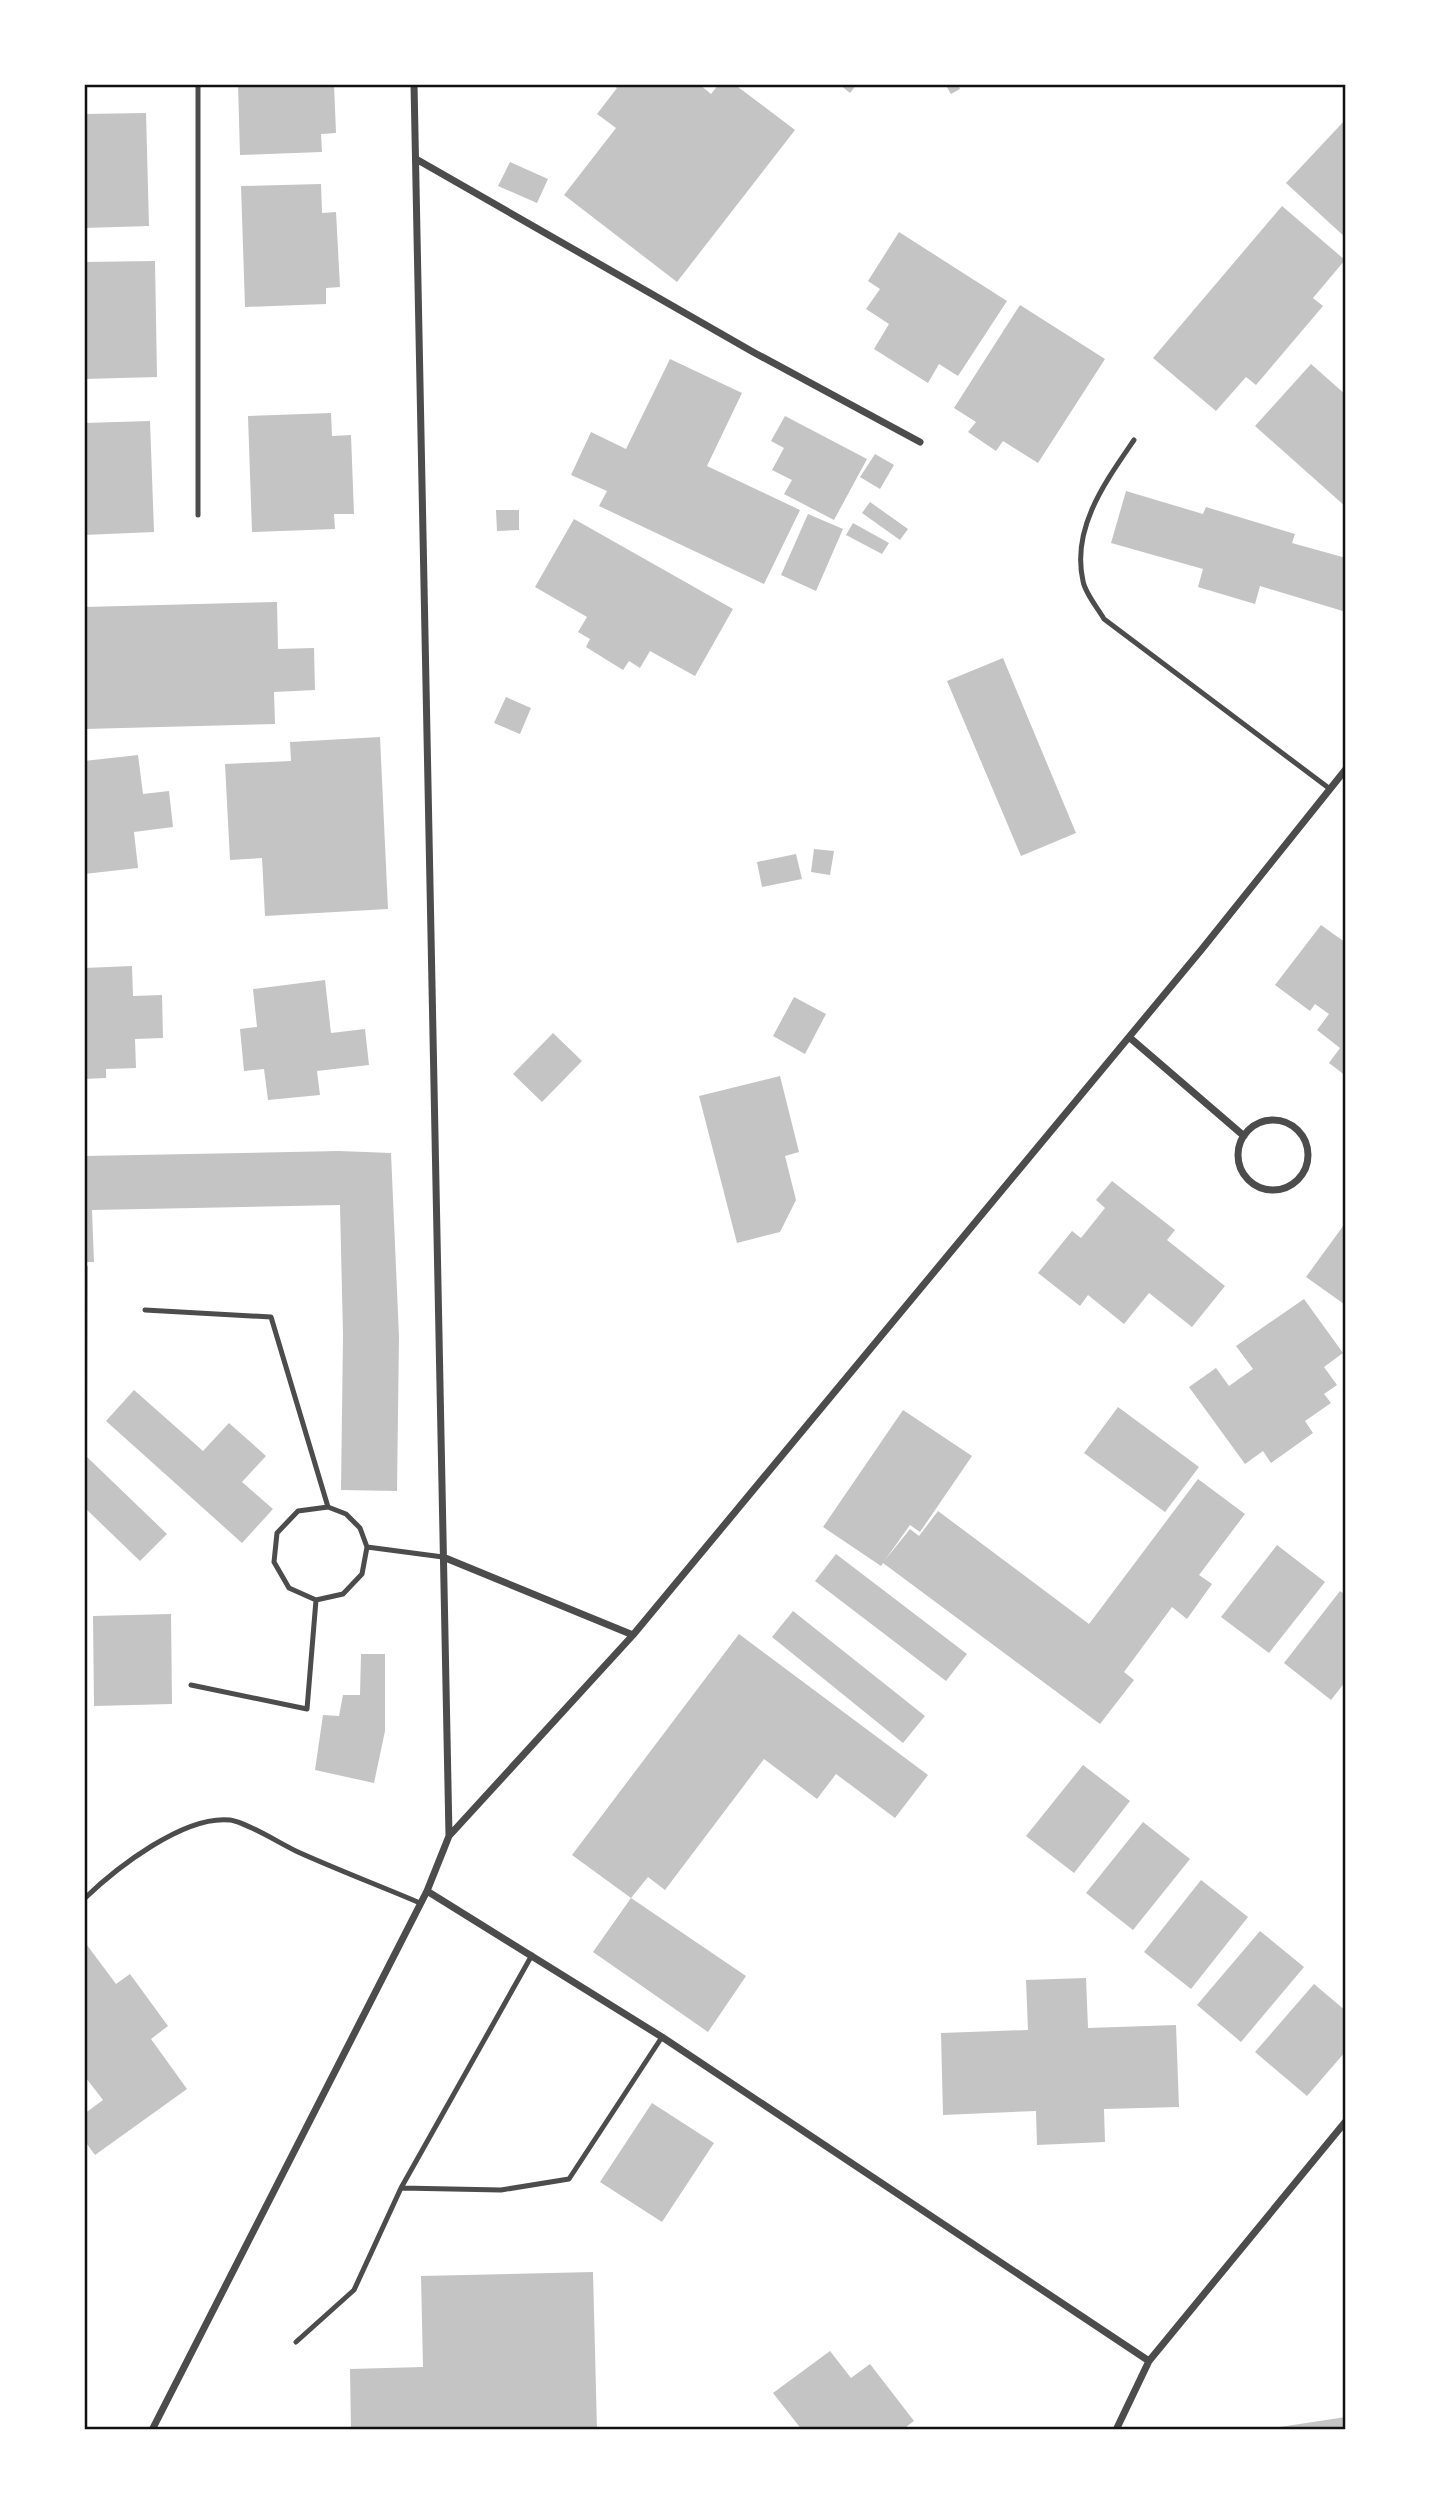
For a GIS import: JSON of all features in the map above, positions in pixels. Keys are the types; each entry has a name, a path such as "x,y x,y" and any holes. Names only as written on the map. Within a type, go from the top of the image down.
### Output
{"street":[{"path":"414,84 449,1836"},
{"path":"416,159 753,352 920,442"},
{"path":"152,2430 427,1891 449,1836 633,1634 1129,1037 1346,769"},
{"path":"1129,1037 1244,1136"},
{"path":"1265,1121 1279,1121 1292,1126 1302,1136 1307,1149 1307,1162 1302,1174 1292,1185 1280,1189 1266,1190 1253,1185 1238,1162 1244,1136 1253,1126 1265,1121"},
{"path":"443,1557 633,1634"},
{"path":"427,1891 662,2037 1149,2361"},
{"path":"1116,2430 1149,2361 1346,2122"}],"lane":[{"path":"198,84 198,515"},
{"path":"1134,440 1100,490 1079,549 1083,583 1104,619 1330,789"},
{"path":"145,1310 271,1317 328,1507"},
{"path":"328,1507 346,1514 360,1528 367,1546 362,1574 353,1584 343,1594 316,1600 289,1588 274,1562 277,1533 298,1511 328,1507"},
{"path":"367,1546 443,1557"},
{"path":"191,1685 307,1709 316,1600"},
{"path":"84,1899 101,1882 174,1832 206,1821 232,1820 300,1853 420,1903"},
{"path":"296,2343 354,2290 401,2188 532,1955"},
{"path":"401,2188 502,2190 569,2179 662,2037"}],"building":[{"path":"238,84 334,84 336,133 321,134 322,152 240,155"},
{"path":"611,84 699,84 711,94 719,84 734,84 795,130 677,282 564,195 616,128 597,114 617,88"},
{"path":"839,84 857,84 850,93"},
{"path":"945,84 958,84 960,89 951,94"},
{"path":"146,113 149,226 84,228 84,114"},
{"path":"1346,119 1346,238 1286,183"},
{"path":"510,162 548,179 537,203 498,186"},
{"path":"321,184 322,213 336,212 340,287 326,288 326,304 245,307 241,186"},
{"path":"1282,206 1345,260 1313,298 1323,306 1256,385 1246,377 1216,411 1153,358"},
{"path":"899,232 1007,301 958,376 939,364 928,383 874,349 889,324 866,309 880,289 868,281"},
{"path":"155,261 157,377 84,379 84,262"},
{"path":"1020,305 1105,359 1038,463 1003,441 996,451 968,432 976,422 954,408"},
{"path":"670,359 742,393 707,466 800,510 764,584 599,506 607,491 571,475 591,432 626,449"},
{"path":"1311,364 1346,395 1346,507 1255,426"},
{"path":"331,413 332,436 351,435 354,514 334,514 335,529 252,532 248,416"},
{"path":"785,416 867,459 834,520 784,494 792,480 772,470 784,448 771,441"},
{"path":"150,421 154,532 84,535 84,423"},
{"path":"875,454 894,465 880,489 860,477"},
{"path":"1126,491 1203,514 1206,507 1295,534 1292,543 1346,558 1346,612 1260,586 1255,604 1198,587 1203,569 1111,543"},
{"path":"870,502 908,529 900,540 862,513"},
{"path":"496,510 519,510 519,530 497,531"},
{"path":"808,514 843,529 816,591 781,575"},
{"path":"574,519 733,609 695,676 650,651 640,668 629,661 623,670 586,647 590,639 578,632 587,617 535,587"},
{"path":"853,523 889,543 882,554 846,535"},
{"path":"277,602 278,649 314,648 315,690 274,692 275,724 84,729 84,607"},
{"path":"1003,658 1076,833 1021,856 947,681"},
{"path":"506,697 531,708 520,734 494,723"},
{"path":"380,737 388,909 265,916 262,858 230,860 225,764 291,761 290,742"},
{"path":"138,755 143,794 169,791 173,827 134,832 138,868 84,874 84,761"},
{"path":"814,849 834,851 830,875 811,872"},
{"path":"796,854 802,879 762,887 757,862"},
{"path":"1321,925 1346,943 1346,1076 1329,1063 1340,1048 1317,1030 1329,1014 1315,1004 1310,1011 1275,985"},
{"path":"132,966 133,996 162,995 163,1038 135,1039 136,1068 106,1069 106,1078 84,1079 84,968"},
{"path":"325,980 331,1033 365,1029 369,1065 317,1071 320,1095 268,1100 264,1069 244,1071 240,1029 257,1027 253,989"},
{"path":"794,997 826,1014 805,1054 773,1036"},
{"path":"553,1033 582,1061 542,1102 513,1074"},
{"path":"780,1076 799,1152 785,1156 796,1200 780,1232 737,1243 699,1096"},
{"path":"339,1151 391,1153 399,1336 397,1491 341,1490 343,1335 340,1205 92,1210 94,1262 84,1262 84,1156"},
{"path":"1112,1181 1175,1230 1167,1240 1225,1286 1192,1327 1149,1293 1124,1324 1088,1295 1080,1306 1038,1273 1072,1231 1081,1238 1105,1208 1096,1200"},
{"path":"1346,1222 1346,1301 1344,1304 1306,1277"},
{"path":"84,1266 88,1266 87,1453 84,1453"},
{"path":"1304,1299 1343,1353 1324,1367 1337,1385 1324,1394 1331,1403 1305,1421 1313,1433 1271,1463 1263,1451 1245,1464 1189,1387 1216,1368 1229,1386 1253,1369 1236,1346"},
{"path":"134,1390 203,1451 229,1423 266,1456 242,1482 273,1509 242,1543 106,1421"},
{"path":"1118,1407 1199,1467 1165,1512 1084,1453"},
{"path":"903,1410 972,1456 920,1532 910,1525 885,1560 910,1529 919,1536 938,1511 1089,1624 1198,1479 1245,1514 1199,1575 1212,1584 1187,1619 1172,1607 1124,1672 1134,1680 1100,1724 883,1563 881,1566 823,1527"},
{"path":"86,1456 167,1534 140,1561 84,1507"},
{"path":"1277,1545 1325,1582 1269,1653 1221,1617"},
{"path":"836,1554 967,1654 946,1681 815,1581"},
{"path":"1340,1591 1346,1595 1346,1681 1331,1700 1284,1663"},
{"path":"793,1611 925,1716 903,1743 772,1637"},
{"path":"171,1614 172,1704 94,1706 93,1616"},
{"path":"739,1634 928,1775 895,1818 836,1774 817,1799 764,1759 665,1890 648,1877 631,1898 572,1855"},
{"path":"361,1654 385,1654 385,1731 374,1783 315,1770 323,1715 339,1716 343,1695 360,1695"},
{"path":"1083,1765 1130,1801 1074,1873 1026,1836"},
{"path":"1143,1822 1190,1859 1133,1930 1086,1893"},
{"path":"1201,1880 1248,1917 1191,1989 1144,1952"},
{"path":"631,1898 746,1976 708,2032 593,1952"},
{"path":"1260,1931 1304,1967 1241,2042 1197,2005"},
{"path":"84,1941 116,1984 130,1974 168,2026 151,2039 187,2089 95,2155 84,2140 84,2114 103,2100 86,2078 84,2080"},
{"path":"1086,1978 1088,2028 1176,2025 1179,2107 1104,2109 1105,2142 1037,2145 1036,2111 943,2115 941,2033 1028,2030 1026,1980"},
{"path":"1314,1984 1346,2011 1346,2051 1307,2096 1255,2052"},
{"path":"652,2103 714,2143 662,2222 600,2182"},
{"path":"593,2272 597,2430 351,2430 350,2369 423,2367 421,2276"},
{"path":"830,2351 851,2378 870,2364 914,2421 902,2430 802,2430 773,2393"},
{"path":"1346,2417 1346,2430 1273,2428"}]}
